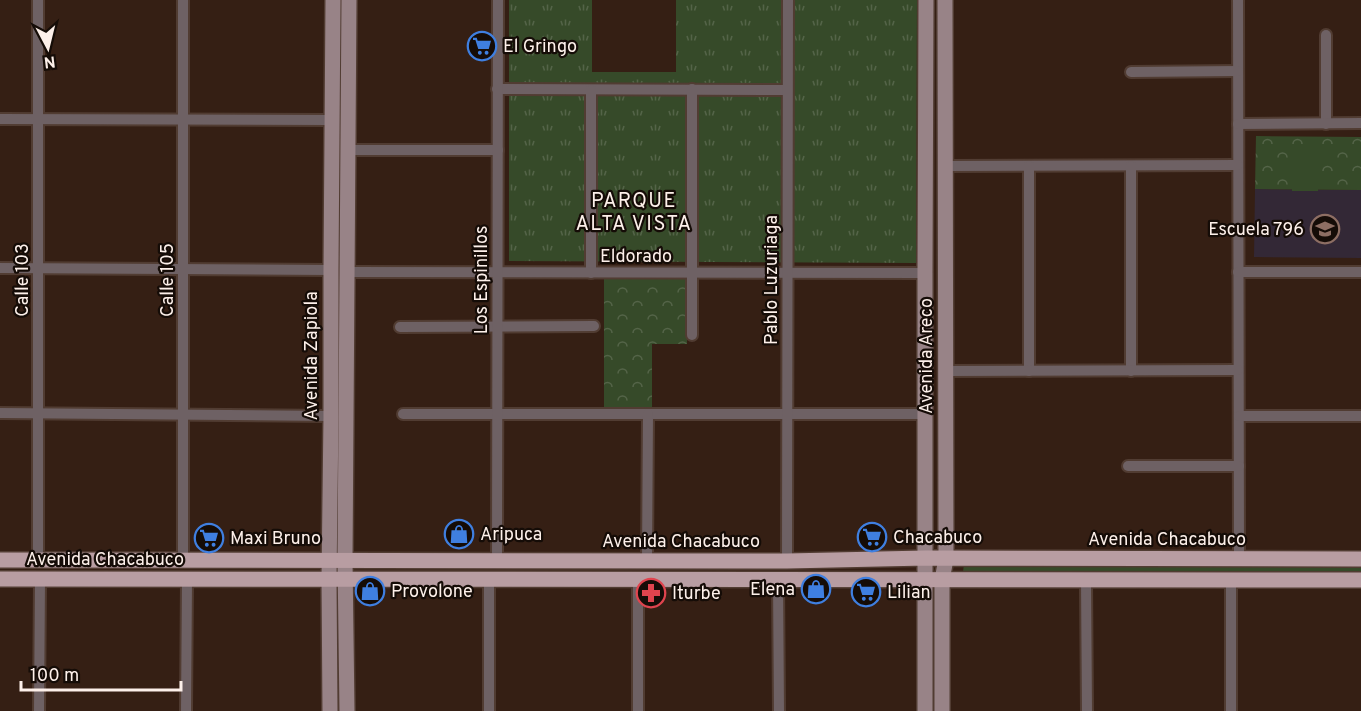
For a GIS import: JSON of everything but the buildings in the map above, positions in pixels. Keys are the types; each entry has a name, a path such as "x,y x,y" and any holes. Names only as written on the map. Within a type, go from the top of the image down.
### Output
{"main road":[{"name":"Avenida Zapiola","path":"330,711 333,0"},
{"name":"Avenida Zapiola","path":"347,711 345,560 349,0"},
{"name":"Avenida Areco","path":"925,711 926,0"},
{"name":"Avenida Areco","path":"942,711 942,580 946,559 945,0"},
{"name":"Avenida Chacabuco","path":"0,560 1361,559"},
{"name":"Avenida Chacabuco","path":"0,579 1361,580"}],"street":[{"name":"Calle 103","path":"38,560 39,0"},
{"name":"Calle 105","path":"183,0 183,561"},
{"name":"Los Espinillos","path":"497,561 498,0"},
{"name":"Pablo Luzuriaga","path":"787,561 788,0"},
{"path":"1238,0 1239,560"},
{"path":"1326,35 1326,124"},
{"path":"1131,72 1238,71"},
{"path":"497,89 788,90"},
{"path":"591,90 591,273"},
{"path":"692,90 692,335"},
{"path":"0,119 332,120"},
{"path":"1238,124 1361,123"},
{"path":"348,150 498,150"},
{"path":"946,166 1238,165"},
{"path":"1029,166 1029,370"},
{"path":"1131,166 1131,371"},
{"path":"0,268 331,270"},
{"path":"1238,272 1361,272"},
{"name":"Eldorado","path":"348,273 925,273"},
{"path":"399,327 594,326"},
{"path":"945,371 1238,370"},
{"path":"0,413 331,416"},
{"path":"403,414 925,414"},
{"path":"647,560 648,414"},
{"path":"1239,416 1361,416"},
{"path":"1128,466 1239,466"},
{"path":"39,711 40,579"},
{"path":"186,711 187,579"},
{"path":"489,579 489,711"},
{"path":"638,580 638,711"},
{"path":"778,580 779,711"},
{"path":"1086,580 1087,711"},
{"path":"1231,580 1231,711"}],"shaded area":[{"path":"1255,189 1361,190 1361,258 1254,257"}],"green space":[{"path":"509,0 592,0 592,72 676,72 676,0 917,0 916,263 509,261"},
{"path":"1256,136 1361,137 1361,190 1255,189"},
{"path":"1292,149 1318,149 1318,191 1292,191"},
{"path":"604,278 687,278 687,344 652,344 652,408 604,408"},
{"path":"964,564 1361,564 1361,572 963,572"}],"place":[{"name":"El Gringo","path":"482,46"},
{"name":"Escuela 796","path":"1325,229"},
{"name":"Aripuca","path":"459,534"},
{"name":"Chacabuco","path":"872,537"},
{"name":"Maxi Bruno","path":"209,538"},
{"name":"Elena","path":"816,589"},
{"name":"Provolone","path":"370,591"},
{"name":"Lilian","path":"866,592"},
{"name":"Iturbe","path":"651,593"}],"district":[{"name":"PARQUE ALTA VISTA","path":"634,212"}]}
